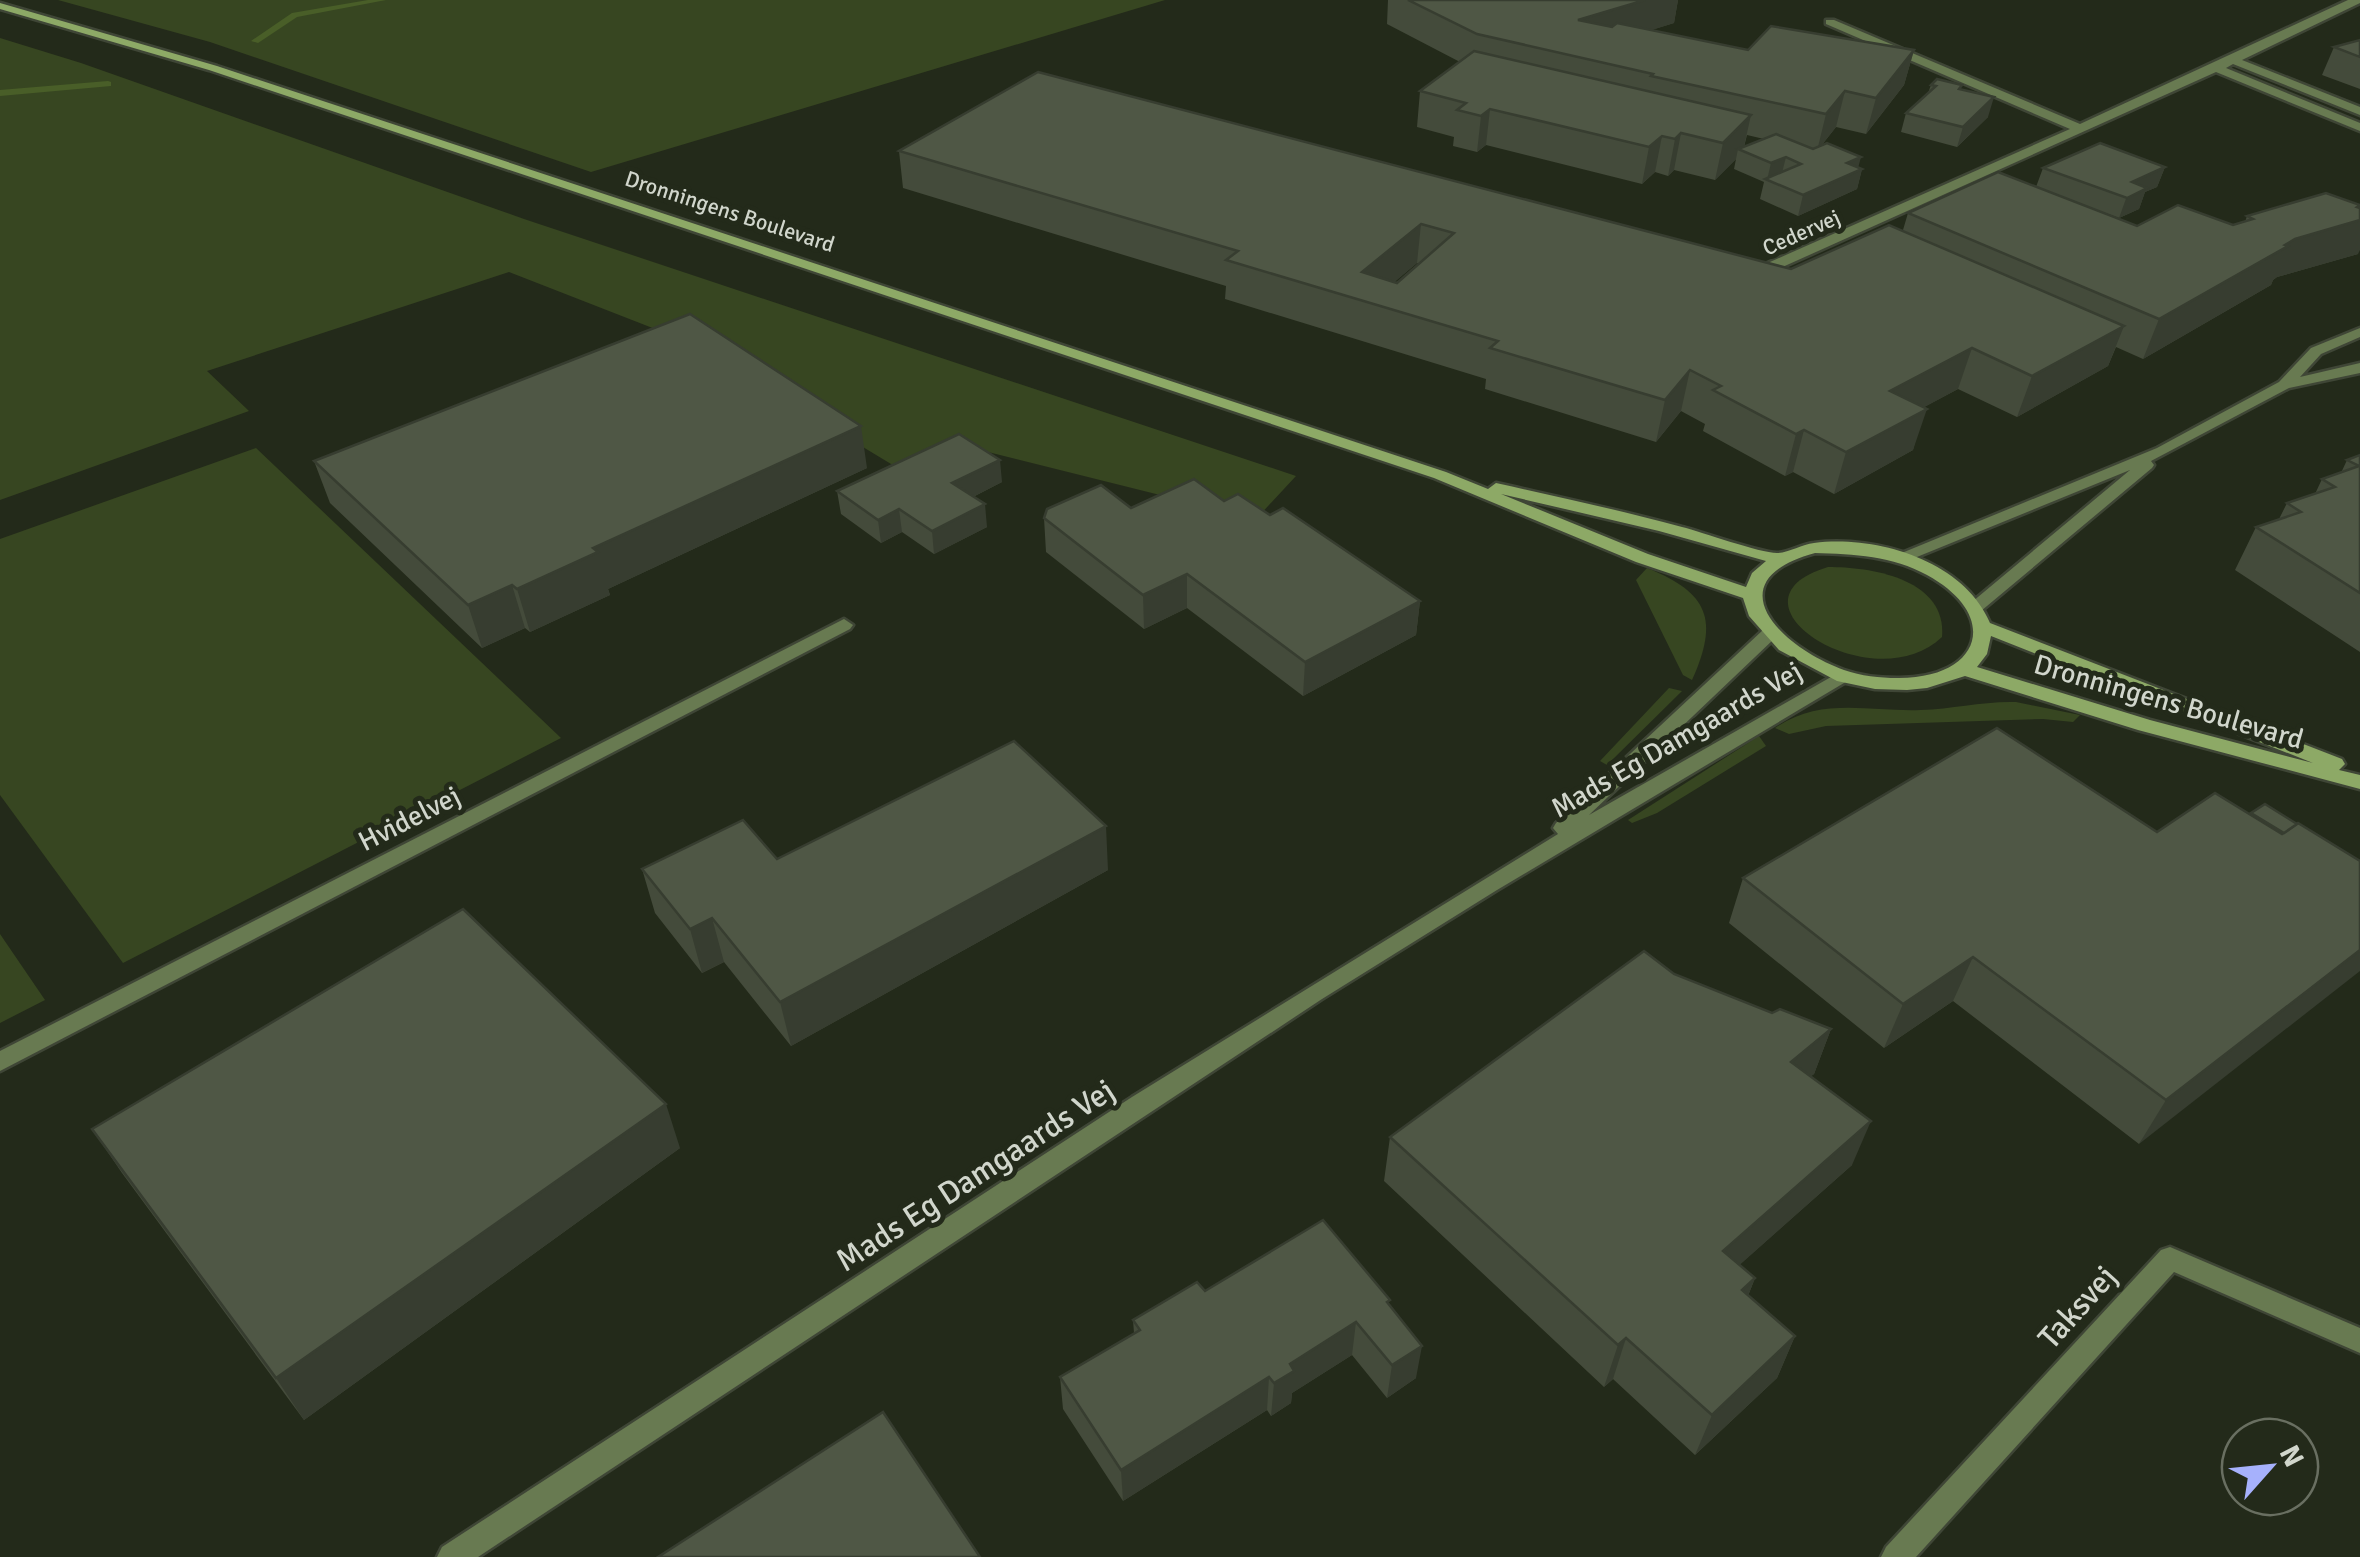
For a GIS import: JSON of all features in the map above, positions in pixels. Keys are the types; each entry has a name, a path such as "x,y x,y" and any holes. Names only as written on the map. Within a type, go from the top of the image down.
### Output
{"main road":[{"name":"Dronningens Boulevard","path":"0,6 231,74 1440,475 1628,553 1753,596"},
{"name":"Dronningens Boulevard","path":"1440,475 1664,527 1779,559"},
{"path":"1814,548 1856,548 1901,558 1946,578 1976,607 1984,627 1982,650 1964,670 1931,682 1890,684 1845,677 1802,659 1769,634 1756,614 1753,596 1760,575 1779,559 1814,548"},
{"name":"Dronningens Boulevard","path":"1984,627 2360,774"},
{"name":"Dronningens Boulevard","path":"1964,670 2145,726 2360,782"}],"street":[{"name":"Cedervej","path":"1743,266 1762,271 2216,68 2357,0"},
{"path":"1830,22 2080,129"},
{"path":"2233,60 2360,111"},
{"path":"2216,68 2360,127"},
{"path":"2284,385 2316,351 2360,332"},
{"path":"1901,558 2162,451 2284,385 2360,368"},
{"path":"1976,607 2162,451"},
{"name":"Hvidelvej","path":"0,1062 844,625"},
{"name":"Mads Eg Damgaards Vej","path":"1537,854 1769,634"},
{"name":"Mads Eg Damgaards Vej","path":"452,1557 812,1317 1537,854 1735,736 1845,677"},
{"name":"Taksvej","path":"1896,1557 2170,1258 2360,1341"}],"green space":[{"path":"58,0 1165,0 591,172 210,42"},
{"path":"0,38 524,219 1296,476 1256,519 960,445 896,467 691,343 509,272 207,371 249,411 0,500"},
{"path":"256,448 561,738 123,963 0,795 0,539"},
{"path":"1828,567 1885,574 1920,589 1940,617 1942,637 1912,654 1879,659 1845,653 1816,640 1796,621 1788,602 1797,582"},
{"path":"1647,568 1684,588 1703,611 1705,641 1692,680 1683,675 1636,580"},
{"path":"1669,688 1682,691 1607,765 1600,761"},
{"path":"2016,702 2080,715 2073,722 2043,719 1826,726 1789,734 1775,728 1792,718 1828,709 1921,710"},
{"path":"1759,736 1766,746 1657,813 1632,823 1628,820"},
{"path":"0,934 45,1000 0,1023"}],"building":[{"path":"1408,0 1645,0 1578,20 1612,27 1617,23 1748,50 1771,26 1914,50 1876,98 1845,91 1826,114 1477,34"},
{"path":"2360,40 2360,57 2334,47"},
{"path":"1474,51 1751,115 1723,143 1681,133 1675,139 1662,136 1649,147 1490,109 1481,116 1457,110 1466,103 1420,91"},
{"path":"1038,72 1791,269 1889,225 2124,326 2032,376 1972,348 1890,391 1927,409 1846,452 1804,430 1796,434 1713,390 1721,386 1690,370 1665,400 1490,348 1498,341 1226,260 1238,251 899,151","holes":["1421,224 1454,233 1397,283 1362,272"]},
{"path":"1937,79 1994,97 1963,127 1906,113 1936,86 1931,85"},
{"path":"1776,134 1813,149 1827,143 1861,157 1847,163 1862,169 1803,195 1765,179 1801,164 1786,157 1771,163 1738,149"},
{"path":"2100,143 2165,167 2132,182 2147,188 2127,198 2043,168"},
{"path":"1998,172 2137,226 2178,205 2233,225 2253,219 2247,216 2326,193 2360,205 2360,220 2295,239 2159,319 1908,213"},
{"path":"690,314 861,426 593,548 598,552 517,589 512,585 468,605 314,461"},
{"path":"959,434 1000,460 952,483 985,504 932,531 899,509 878,520 837,491"},
{"path":"2360,455 2360,593 2256,527 2301,512 2287,503 2335,487 2322,479 2359,466 2347,460"},
{"path":"1194,479 1224,501 1238,494 1270,515 1283,508 1420,601 1305,662 1187,574 1143,595 1044,518 1047,509 1101,485 1131,508"},
{"path":"1997,728 2157,832 2215,793 2282,834 2298,823 2360,861 2360,950 2166,1100 1973,957 1903,1004 1743,878"},
{"path":"1014,741 1106,826 780,1002 712,918 690,929 642,869 743,820 777,859"},
{"path":"2265,804 2297,824 2284,833 2251,813"},
{"path":"463,909 666,1104 276,1378 92,1129"},
{"path":"1644,951 1674,974 1772,1013 1780,1009 1831,1029 1791,1062 1871,1121 1723,1251 1755,1278 1742,1290 1795,1336 1712,1415 1626,1338 1618,1345 1390,1137"},
{"path":"1323,1220 1390,1300 1387,1302 1422,1346 1392,1365 1356,1322 1290,1364 1294,1371 1274,1383 1269,1377 1121,1470 1060,1377 1140,1330 1133,1320 1197,1282 1205,1291"},
{"path":"883,1412 980,1557 658,1557"}],"waterway":[{"path":"255,41 295,15 382,0"},
{"path":"0,93 108,84"}]}
